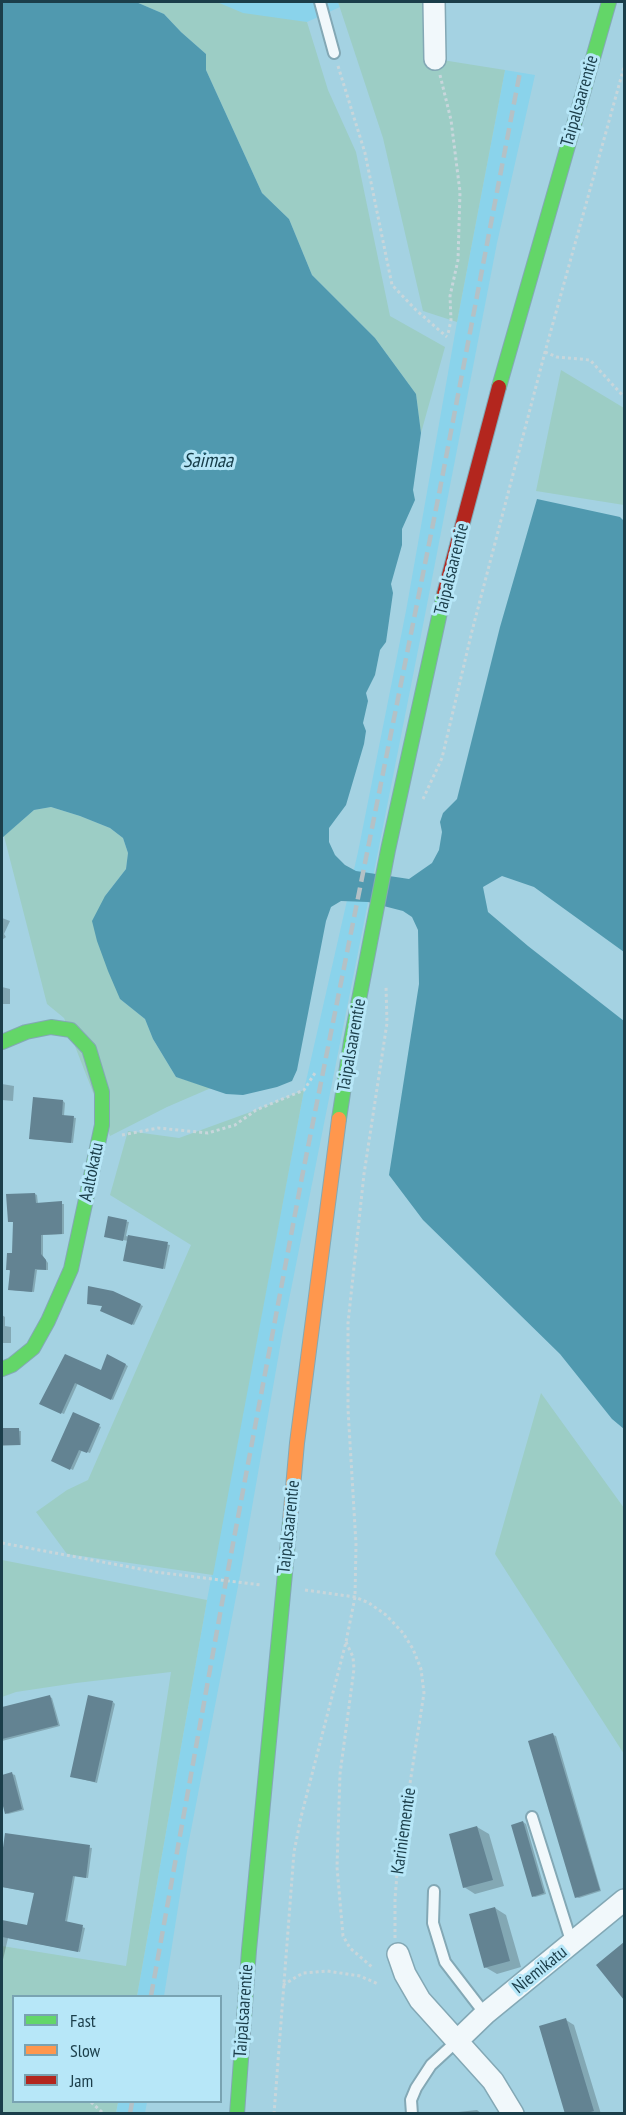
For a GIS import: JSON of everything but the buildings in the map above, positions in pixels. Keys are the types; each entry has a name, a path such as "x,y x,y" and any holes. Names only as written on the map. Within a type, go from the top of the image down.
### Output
{"main road":[{"name":"Taipalsaarentie","path":"237,2114 250,1938 297,1443 331,1174 351,1041 388,850 442,602 508,349 536,262 609,2"},
{"name":"Aaltokatu","path":"2,1042 26,1032 51,1027 71,1030 89,1049 102,1092 102,1125 71,1269 53,1311 33,1348 12,1365 2,1369"}],"street":[{"path":"435,2 435,59"},
{"name":"Niemikatu","path":"457,2041 485,2014 624,1900"},
{"path":"398,1954 405,1974 420,2000 493,2081 513,2114"}],"lane":[{"path":"320,2 334,53"},
{"path":"532,1817 572,1944"},
{"path":"434,1891 433,1923 445,1962 485,2014"},
{"path":"412,2114 411,2100 416,2088 431,2065 457,2041"}],"path":[{"path":"334,53 365,153 392,285 416,310 448,335 451,320 450,296 458,260 460,192 451,120 435,59"},
{"path":"423,800 442,758 472,631 545,352 624,67"},
{"path":"545,352 557,357 590,360 624,397"},
{"path":"274,2114 294,1852 356,1597 356,1544 348,1409 348,1323 364,1174 387,1023 385,976"},
{"path":"97,1148 123,1134 158,1128 208,1133 235,1125 256,1110 304,1090 315,1074"},
{"path":"2,1543 156,1572 268,1586"},
{"name":"Kariniementie","path":"297,1589 356,1597 386,1615 413,1648 421,1669 424,1693 398,1861 394,1920 398,1954"},
{"path":"346,1642 354,1669 340,1774 337,1867 343,1936 350,1948 372,1967"},
{"path":"283,1985 303,1973 327,1971 360,1977 378,1984"},
{"path":"92,2103 104,2114"}],"shaded area":[{"path":"136,2 338,2 340,7 307,22 164,14"},
{"path":"505,70 535,75 497,243 283,1330 240,1576 187,1851 164,1995 137,1995 207,1600 304,1090 358,852 406,611 457,322"},
{"path":"118,2103 147,2103 145,2113 116,2114"}],"green space":[{"path":"136,2 217,2 243,13 307,22 328,90 356,152 390,316 445,347 421,433 416,394 375,338 312,275 289,219 262,193 206,70 206,54 164,14"},
{"path":"338,2 434,2 436,59 505,70 457,322 423,311 383,138"},
{"path":"561,370 624,408 624,505 536,491"},
{"path":"51,807 110,828 123,838 128,853 126,869 105,896 120,999 145,1019 153,1039 176,1077 211,1088 110,1136 64,1018 47,1004 4,836 34,810"},
{"path":"304,1090 213,1575 67,1554 36,1512 67,1490 88,1480 191,1245 110,1195 128,1131 179,1138"},
{"path":"541,1393 624,1508 624,1754 495,1554"},
{"path":"2,1560 207,1600 137,1995 12,1995 12,2103 118,2103 116,2113 2,2113 2,1946 126,1966 171,1672 76,1683 16,1692 2,1697"}],"water":[{"name":"Saimaa","path":"2,2 136,2 164,14 206,54 206,70 262,193 289,219 312,275 375,338 416,394 421,433 413,490 415,500 402,529 402,545 391,584 393,593 386,642 380,650 375,675 366,693 368,701 363,723 366,731 364,744 346,805 329,828 329,842 335,855 345,865 356,871 409,879 432,863 439,850 442,832 440,822 443,813 457,799 500,627 537,499 620,517 624,521 624,952 534,887 502,876 483,887 488,912 624,1021 624,1429 612,1419 560,1354 423,1220 389,1175 419,984 418,930 412,917 403,911 368,902 341,901 331,907 326,921 297,1070 292,1081 243,1095 226,1094 176,1077 153,1039 145,1019 120,999 108,971 92,921 105,896 126,869 128,853 123,838 110,828 51,807 34,810 2,838"}],"railway":[{"path":"151,1995 302,1177 439,494 520,72"},
{"path":"130,2114 132,2103"}],"traffic: fast":[{"path":"499,387 609,2"},
{"path":"339,1119 351,1041 388,850 444,594"},
{"path":"2,1042 26,1032 51,1027 71,1030 89,1049 102,1092 102,1125 71,1269 48,1321 33,1348 12,1365 2,1369"},
{"path":"237,2114 249,1950 290,1521"}],"traffic: slow":[{"path":"290,1521 297,1443 339,1119"}],"traffic: jam":[{"path":"444,594 499,387"}]}
